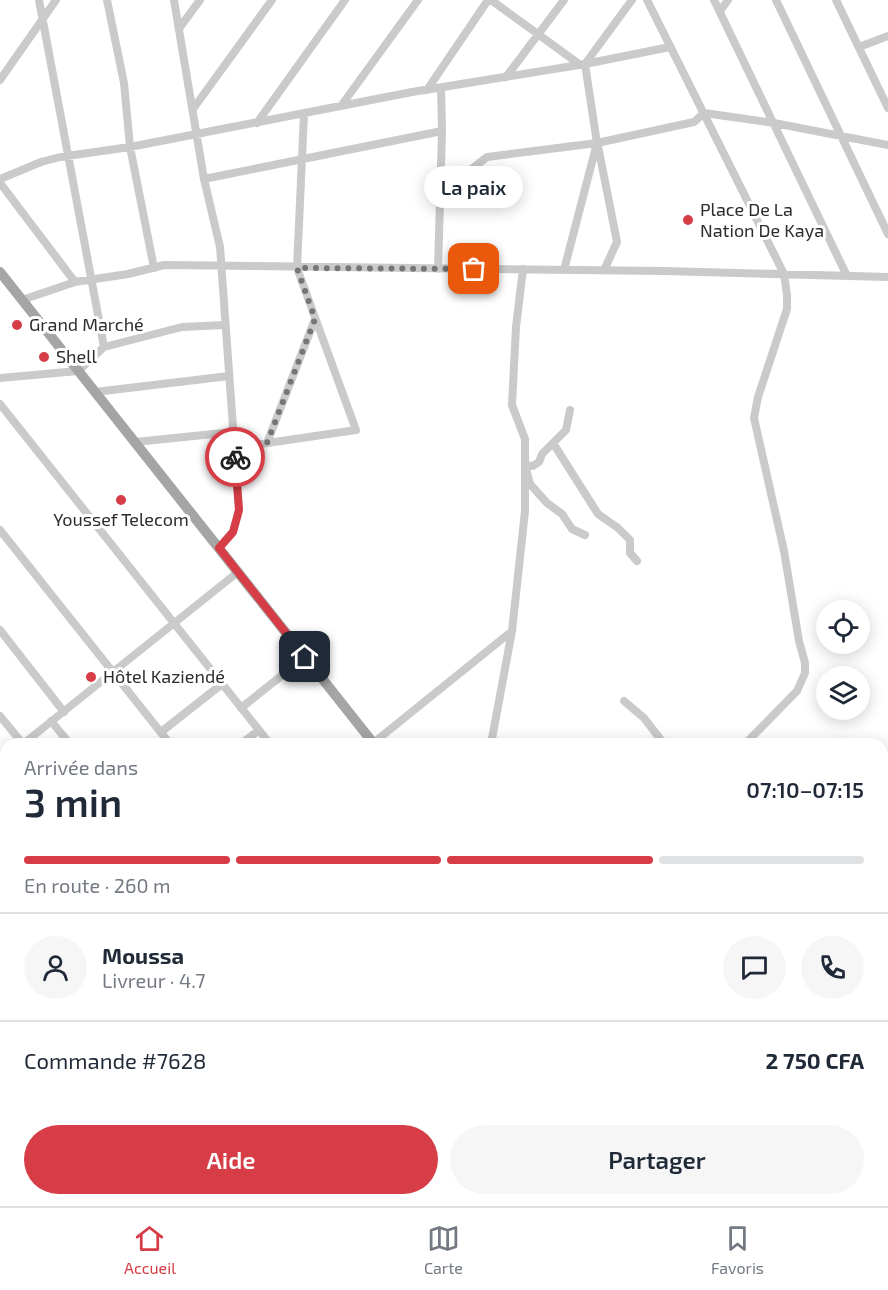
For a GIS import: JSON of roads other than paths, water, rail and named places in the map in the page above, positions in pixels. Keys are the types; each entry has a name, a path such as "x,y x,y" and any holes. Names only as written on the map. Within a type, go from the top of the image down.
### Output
{"main road":[{"path":"0,272 368,738"}],"street":[{"path":"39,0 104,347"},
{"path":"0,80 57,0"},
{"path":"108,0 124,83 130,147 154,268"},
{"path":"174,0 204,179 220,247 239,510 233,532 219,548"},
{"path":"180,27 200,0"},
{"path":"193,108 272,0"},
{"path":"257,123 345,0"},
{"path":"341,106 418,0"},
{"path":"427,90 489,0 582,64 618,242 605,268"},
{"path":"506,77 564,0"},
{"path":"582,64 632,0"},
{"path":"647,0 784,274 788,295 787,309 758,397 754,418 784,551 805,673 802,683 791,699 751,738"},
{"path":"714,0 847,276"},
{"path":"720,11 728,0"},
{"path":"776,0 888,234"},
{"path":"836,0 888,108"},
{"path":"859,47 888,36"},
{"path":"75,282 0,181 41,162 67,156 130,147 427,90 670,47"},
{"path":"438,269 441,88"},
{"path":"704,113 774,123 888,145"},
{"path":"440,194 487,157 597,143 694,122 704,113"},
{"path":"234,448 356,430 297,268 304,114"},
{"path":"204,179 442,131"},
{"path":"564,270 597,143"},
{"path":"22,300 75,282 164,266 523,269 888,277"},
{"path":"492,738 512,631 525,511 525,438 512,405 516,327 523,269"},
{"path":"267,443 315,319"},
{"path":"0,378 78,371 104,347 182,327 225,325"},
{"path":"95,392 229,376"},
{"path":"0,404 265,738"},
{"path":"525,465 533,466 539,462 542,454 566,430 570,410"},
{"path":"135,442 233,432"},
{"path":"553,443 598,514 630,540 630,553 637,561"},
{"path":"525,465 530,484 547,503 562,514 572,529 585,535"},
{"path":"0,530 166,738"},
{"path":"30,738 238,572"},
{"path":"0,630 64,712"},
{"path":"380,738 512,631"},
{"path":"241,708 305,657"},
{"path":"161,732 222,684"},
{"path":"624,701 644,718 659,738"},
{"path":"0,716 18,738"},
{"path":"51,721 65,738"},
{"path":"249,738 259,730"}],"place":[{"name":"Place De La Nation De Kaya","path":"688,220"},
{"name":"La paix","path":"474,269"},
{"name":"Grand Marché","path":"17,325"},
{"name":"Shell","path":"44,357"},
{"name":"Youssef Telecom","path":"121,500"},
{"name":"Hôtel Kaziendé","path":"91,677"}]}
